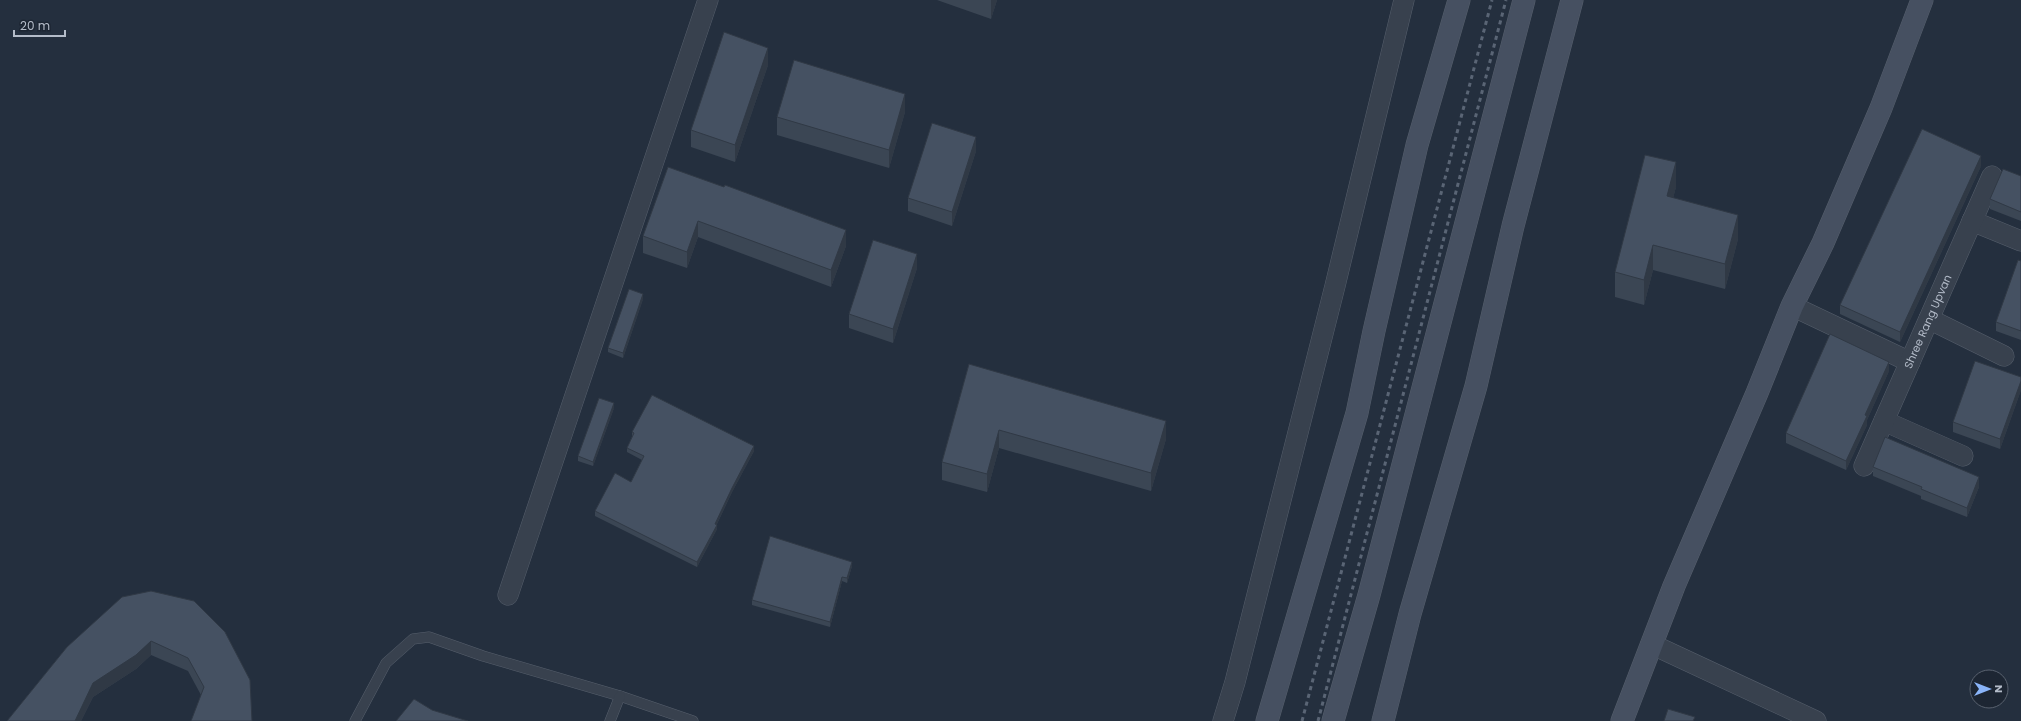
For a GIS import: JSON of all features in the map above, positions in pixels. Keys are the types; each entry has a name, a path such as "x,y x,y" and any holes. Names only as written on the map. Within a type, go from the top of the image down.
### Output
{"street":[{"path":"508,595 708,0"},
{"path":"1223,721 1237,674 1335,286 1404,0"},
{"path":"1267,721 1357,413 1374,331 1417,145 1459,0"},
{"path":"1333,721 1369,595 1524,0"},
{"path":"1383,721 1410,614 1476,386 1513,226 1572,0"},
{"path":"1622,721 1651,644 1792,306 1824,243 1881,108 1922,0"},
{"name":"Shree Rang Upvan","path":"1864,466 1992,176"},
{"path":"1972,221 2021,241"},
{"path":"1792,306 1910,362"},
{"path":"1929,319 2004,356"},
{"path":"1884,421 1963,456"},
{"path":"1651,644 1816,721"}],"lane":[{"path":"355,721 386,663 414,639 429,637 483,656 620,696 693,721"},
{"path":"610,721 620,696"}],"building":[{"path":"724,32 768,48 735,145 691,130"},
{"path":"794,60 905,94 889,150 777,117"},
{"path":"932,123 976,137 952,212 908,198"},
{"path":"1922,129 1981,156 1900,332 1840,305"},
{"path":"1645,155 1676,162 1667,196 1738,215 1725,264 1653,245 1644,280 1615,272"},
{"path":"668,167 724,187 725,185 846,230 831,270 698,221 687,252 643,236"},
{"path":"2003,169 2021,176 2021,212 1990,199"},
{"path":"873,240 917,254 893,329 849,314"},
{"path":"2018,260 2021,261 2021,331 1996,322"},
{"path":"629,289 643,294 623,353 608,348"},
{"path":"1830,334 1889,362 1865,415 1867,416 1846,461 1786,433"},
{"path":"1975,361 2021,377 2021,381 2000,439 1953,422"},
{"path":"969,364 1166,421 1151,473 999,430 987,474 942,462"},
{"path":"652,395 754,446 715,524 717,525 697,562 595,511 615,473 631,482 644,456 627,448 634,433 632,432"},
{"path":"599,398 614,403 593,462 578,456"},
{"path":"1885,437 1979,477 1967,508 1921,489 1922,487 1873,467"},
{"path":"770,536 852,562 847,578 842,577 830,622 752,600"},
{"path":"151,591 194,601 225,632 250,680 252,721 191,721 204,687 188,658 151,641 136,655 93,683 75,721 7,721 67,647 122,597"},
{"path":"414,699 432,710 468,721 396,721"},
{"path":"1668,709 1695,717 1693,721 1664,721"}],"railway":[{"path":"1302,721 1492,0"},
{"path":"1318,721 1506,0"}]}
